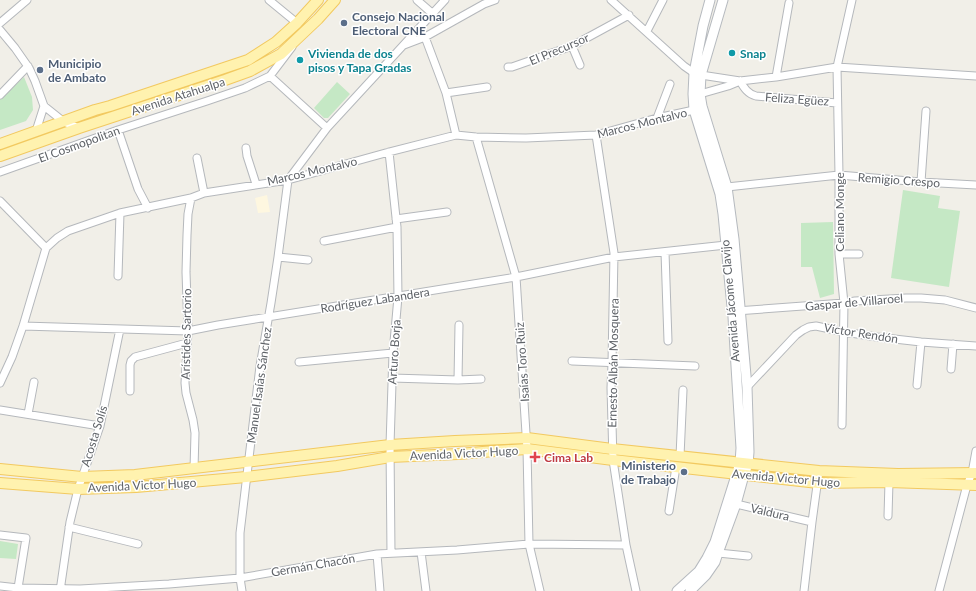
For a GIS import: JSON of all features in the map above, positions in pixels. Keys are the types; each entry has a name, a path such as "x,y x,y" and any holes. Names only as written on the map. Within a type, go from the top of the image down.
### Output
{"main road":[{"name":"Avenida Atahualpa","path":"0,144 95,110 118,104 248,60 276,42 297,24 318,0"},
{"name":"Avenida Atahualpa","path":"0,156 250,71 281,54 318,19 335,0"},
{"name":"Avenida Victor Hugo","path":"0,469 82,477 135,475 390,445 527,438 612,449 819,471 898,474 974,473"},
{"name":"Avenida Victor Hugo","path":"0,483 78,489 136,488 337,466 390,457 527,449 818,483 889,482 972,485"}],"street":[{"path":"0,23 27,0"},
{"path":"269,0 297,24"},
{"path":"417,0 433,14"},
{"path":"288,180 327,128 445,0"},
{"path":"402,46 426,37 484,4 495,0"},
{"path":"612,0 684,66 698,74 740,81 837,67 976,76"},
{"path":"647,31 663,0"},
{"name":"Avenida Jácome Clavijo","path":"690,591 706,575 715,562 740,475 749,452 747,387 726,245 724,214 698,108 698,74 703,26 710,0"},
{"name":"Avenida Jácome Clavijo","path":"698,74 723,0"},
{"name":"Celiano Monge","path":"842,425 844,303 839,254 837,67 852,0"},
{"path":"776,77 789,3"},
{"name":"El Precursor","path":"508,67 512,67 572,46 629,15"},
{"path":"0,30 28,66 44,106 64,122 79,128"},
{"path":"426,37 446,93 456,135"},
{"path":"296,40 270,76 327,128"},
{"path":"572,46 580,64"},
{"path":"0,95 28,66"},
{"name":"El Cosmopolitan","path":"0,172 118,130 245,88 270,76"},
{"path":"697,94 728,86 740,81"},
{"name":"Feliza Egüez","path":"740,81 747,92 756,96 837,102"},
{"path":"657,118 670,84"},
{"path":"446,93 487,87"},
{"path":"36,131 44,106"},
{"name":"Avenida Jácome Clavijo","path":"698,108 727,187 734,239 741,448 744,463"},
{"name":"Marcos Montalvo","path":"46,248 68,231 120,213 191,198 204,193 288,180 456,135 526,138 596,135 698,108"},
{"path":"921,182 926,111"},
{"path":"118,130 138,189 148,208"},
{"name":"Ernesto Albán Mosquera","path":"596,135 614,257 611,388 612,460 626,545 636,591"},
{"name":"Isaías Toro Ruiz","path":"476,137 516,277 527,438 529,544 540,591"},
{"path":"246,148 256,184"},
{"name":"Arturo Borja","path":"389,152 397,227 398,297 393,353 390,445 391,553"},
{"path":"197,158 204,193"},
{"name":"Remigio Crespo","path":"727,187 839,175 976,185"},
{"name":"Manuel Isaías Sánchez","path":"242,591 240,578 240,533 246,477 260,366 272,303 288,180"},
{"name":"Arístides Sartorio","path":"191,198 188,214 187,235 186,272 188,331 185,383 194,426 194,469"},
{"path":"0,201 46,248 23,326 12,357 0,383"},
{"path":"396,219 447,212"},
{"path":"118,276 120,213"},
{"path":"324,241 397,227"},
{"name":"Rodríguez Labandera","path":"23,326 188,331 516,277 614,257 726,245"},
{"path":"665,252 668,341"},
{"path":"839,254 859,254"},
{"path":"278,257 308,260"},
{"name":"Gaspar de Villaroel","path":"736,311 906,298 945,300 976,308"},
{"path":"458,380 460,326"},
{"name":"Víctor Rendón","path":"747,387 803,330 809,327 816,326 844,332 921,342 976,346"},
{"name":"Acosta Solís","path":"60,590 69,527 78,489 100,426 120,329"},
{"path":"916,385 921,342"},
{"path":"130,391 130,365 133,358 187,343"},
{"path":"951,369 954,344"},
{"path":"299,362 393,353"},
{"path":"572,361 695,366"},
{"path":"392,378 458,380 481,379"},
{"path":"28,414 34,382"},
{"path":"680,456 683,390"},
{"path":"0,410 100,426"},
{"path":"939,591 972,485 976,452"},
{"path":"669,511 676,467"},
{"path":"804,591 819,471"},
{"path":"888,516 889,482"},
{"name":"Avenida Jácome Clavijo","path":"678,591 699,571 707,558 732,503"},
{"name":"Valdura","path":"732,503 812,522"},
{"path":"69,527 138,544"},
{"path":"0,535 26,538 18,588"},
{"name":"Germán Chacón","path":"0,586 60,590 169,584 240,578 377,554 457,550 529,544 626,545"},
{"path":"421,552 426,591"},
{"path":"718,553 748,556"},
{"path":"377,554 380,591"}],"shaded area":[{"path":"267,195 270,212 258,213 255,198"}],"green space":[{"path":"24,77 32,97 33,110 26,121 0,130 0,99"},
{"path":"337,82 350,94 328,118 324,118 314,108"},
{"path":"903,190 940,196 938,208 960,211 949,287 891,278"},
{"path":"833,222 834,294 820,298 812,267 801,267 801,223"},
{"path":"0,541 18,544 16,559 0,558"}],"place":[{"name":"Consejo Nacional Electoral CNE","path":"344,23"},
{"name":"Snap","path":"732,53"},
{"name":"Vivienda de dos pisos y Tapa Gradas","path":"300,60"},
{"name":"Municipio de Ambato","path":"40,70"},
{"name":"Cima Lab","path":"535,457"},
{"name":"Ministerio de Trabajo","path":"684,472"}]}
